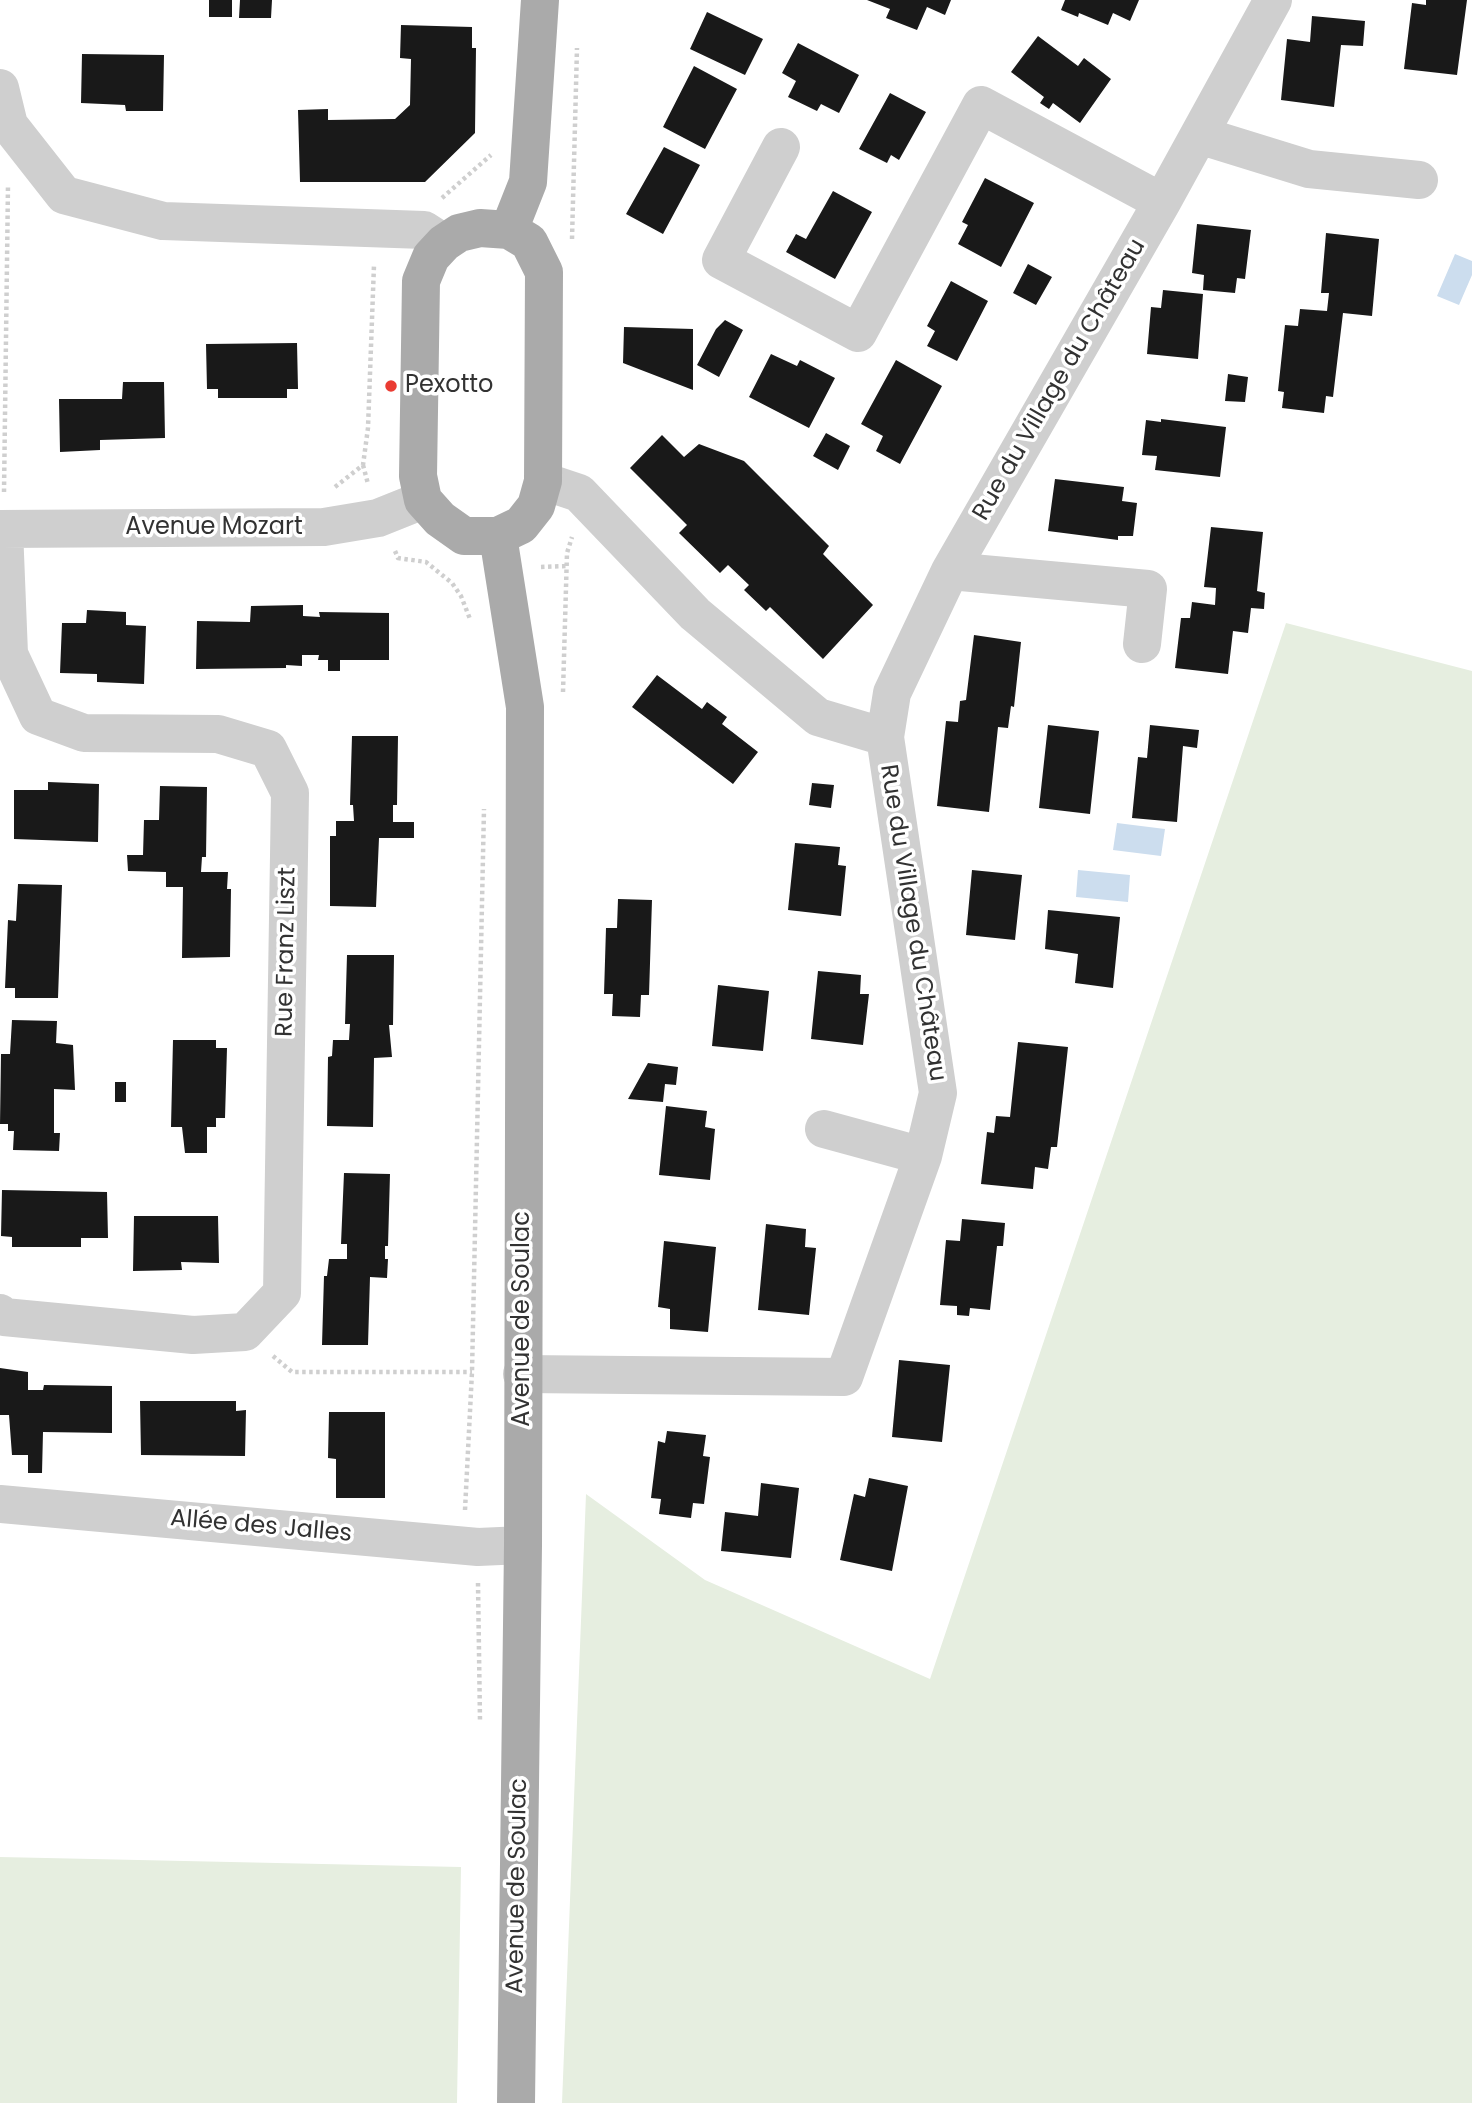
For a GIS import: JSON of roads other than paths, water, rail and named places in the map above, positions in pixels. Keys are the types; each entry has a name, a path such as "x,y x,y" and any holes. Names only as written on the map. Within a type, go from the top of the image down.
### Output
{"main road":[{"path":"509,230 528,181 540,0"},
{"path":"480,228 509,230 529,242 544,272 543,481 536,506 522,526 498,536 464,536 440,519 423,500 418,476 421,281 432,257 444,243 459,233 480,228"},
{"name":"Avenue de Soulac","path":"498,536 525,707 523,1545 516,2103"}],"street":[{"name":"Rue du Village du Château","path":"522,1374 844,1377 923,1156 938,1093 884,737 892,693 950,571 1162,202 1273,0"},
{"path":"0,88 9,125 64,195 163,220 424,230 444,243"},
{"path":"781,147 721,260 858,333 981,105 1162,202"},
{"path":"1199,135 1308,169 1419,180"},
{"path":"543,481 579,493 695,614 818,717 884,737"},
{"name":"Avenue Mozart","path":"2,529 303,528 378,518 423,500"},
{"name":"Rue Franz Liszt","path":"1,1316 193,1335 245,1332 282,1293 290,793 268,749 218,734 84,733 38,716 9,654 2,529"},
{"path":"950,571 1148,589 1142,644"},
{"path":"824,1129 923,1156"},
{"name":"Allée des Jalles","path":"0,1504 478,1547 523,1545"}],"water":[{"path":"1455,254 1472,261 1472,275 1459,305 1437,296"},
{"path":"1117,823 1165,829 1161,856 1113,850"},
{"path":"1078,870 1130,875 1128,902 1076,897"}],"place":[{"name":"Pexotto","path":"391,386"}]}
